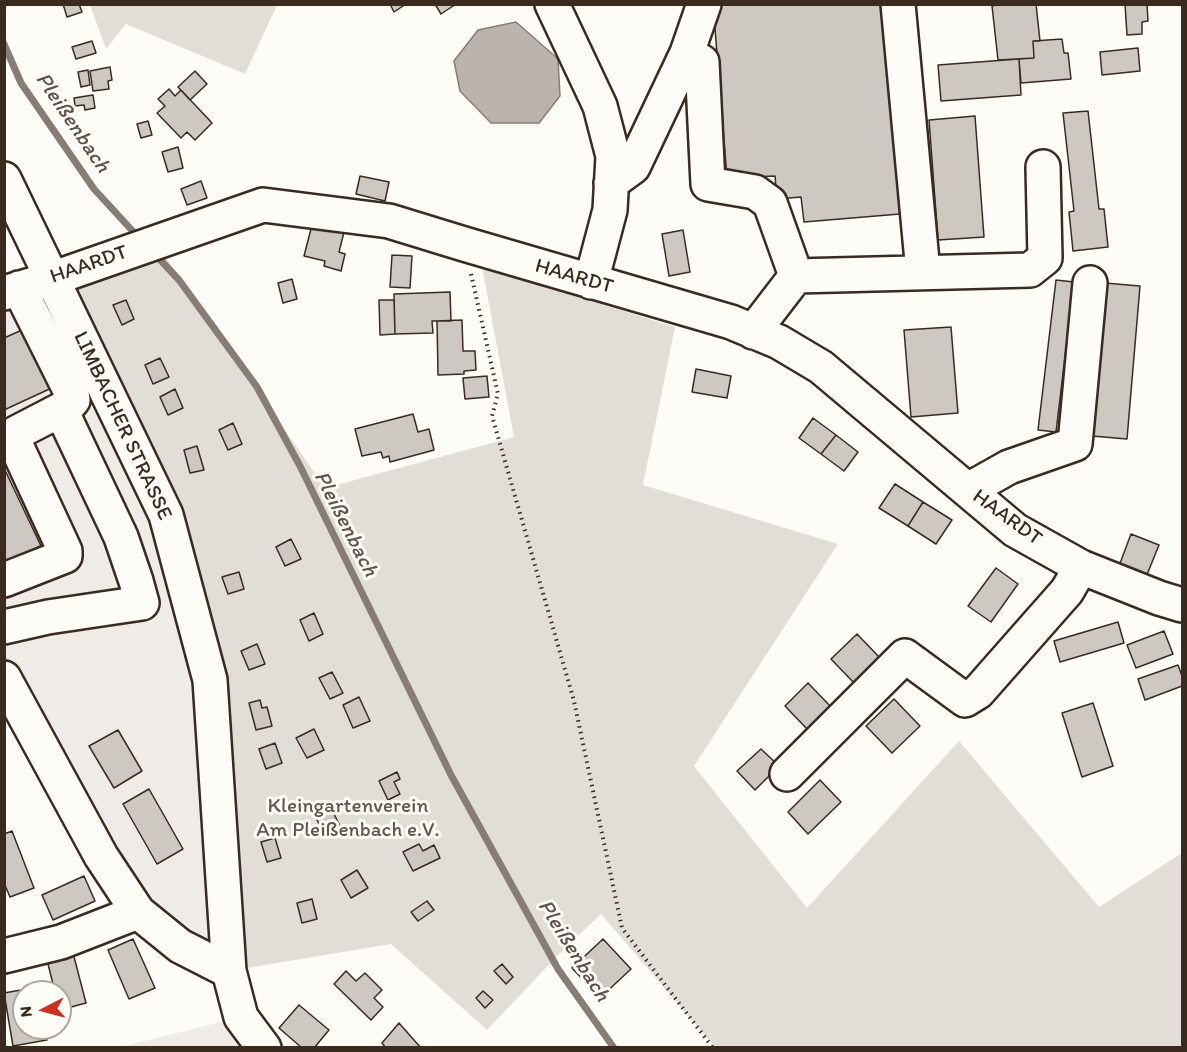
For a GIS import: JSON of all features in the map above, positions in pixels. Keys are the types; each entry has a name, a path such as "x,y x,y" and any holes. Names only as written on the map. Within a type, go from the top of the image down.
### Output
{"street":[{"path":"552,4 600,106 613,156 610,210 591,282"},
{"path":"611,183 633,167 687,53 704,4"},
{"path":"898,4 923,272"},
{"path":"687,53 702,62 708,184 755,192 770,203 796,276"},
{"path":"796,276 1030,270 1045,258 1042,167"},
{"name":"LIMBACHER STRASSE","path":"4,179 54,278 166,515 210,680 229,971 241,1017 264,1047"},
{"name":"HAARDT","path":"12,291 263,205 389,220 731,322 779,342 821,366 1015,530 1081,567 1182,605"},
{"path":"753,332 796,276"},
{"path":"968,490 1009,467 1075,444 1090,283"},
{"path":"4,580 65,556 65,551 15,443 16,433 72,403 72,394 12,291"},
{"path":"4,627 48,617 142,603 121,537 61,410"},
{"path":"787,774 905,656 965,700 978,692 1067,591 1081,567"},
{"path":"4,678 101,856 138,912 180,946 229,971"},
{"path":"4,956 61,942 138,912"}],"path":[{"path":"464,244 498,394 492,416 574,701 622,928 713,1047"}],"shaded area":[{"path":"516,22 558,59 560,96 539,123 491,123 460,91 454,61 478,30"},
{"path":"54,278 166,515 210,680 229,971 138,912 5,678 4,293"},
{"path":"241,1017 249,1048 116,1048"}],"green space":[{"path":"90,4 277,5 245,74 126,24 106,49"},
{"name":"Kleingartenverein Am Pleißenbach e.V.","path":"155,242 325,488 514,437 482,267 675,327 643,485 838,544 694,766 807,908 959,741 1099,907 1182,853 1182,1047 715,1047 601,914 560,953 487,1030 391,944 229,971 210,680 166,515 54,278"}],"building":[{"path":"63,4 79,4 82,12 67,17"},
{"path":"390,4 406,4 394,12"},
{"path":"435,4 456,4 441,14"},
{"path":"713,4 883,4 900,214 804,222 801,197 777,199 775,176 727,178"},
{"path":"1036,4 1040,41 1033,41 1034,58 998,60 992,6"},
{"path":"1125,4 1147,4 1148,21 1142,22 1142,34 1127,35"},
{"path":"1062,39 1064,53 1068,53 1071,79 1021,83 1019,59 1034,58 1033,41"},
{"path":"92,41 96,53 76,59 72,47"},
{"path":"1138,48 1140,71 1102,75 1100,52"},
{"path":"1019,59 1021,95 941,101 938,65"},
{"path":"110,67 112,80 108,81 109,89 93,91 90,71"},
{"path":"88,70 90,85 81,87 78,72"},
{"path":"195,71 207,84 190,100 178,87"},
{"path":"169,89 175,96 181,90 212,123 195,140 187,132 181,138 157,113 165,106 158,99"},
{"path":"93,95 95,108 85,110 84,105 75,106 74,98"},
{"path":"1088,111 1099,209 1104,209 1108,247 1073,251 1069,212 1074,211 1063,113"},
{"path":"975,116 984,237 938,240 929,120"},
{"path":"148,121 152,135 141,138 137,124"},
{"path":"178,147 183,168 168,172 162,152"},
{"path":"360,176 389,182 385,201 356,194"},
{"path":"201,181 207,198 187,205 181,189"},
{"path":"312,225 344,232 339,252 345,254 341,271 324,266 325,261 304,256"},
{"path":"683,230 690,272 669,276 662,234"},
{"path":"392,255 412,256 410,288 390,287"},
{"path":"292,279 297,299 283,303 278,283"},
{"path":"1056,280 1074,282 1056,432 1038,430"},
{"path":"1105,283 1140,286 1127,439 1092,436"},
{"path":"450,292 451,321 432,321 433,333 395,334 394,294"},
{"path":"126,300 134,319 122,325 113,305"},
{"path":"379,300 394,300 395,334 380,335"},
{"path":"462,320 463,351 475,351 476,370 464,371 464,374 438,375 437,321"},
{"path":"31,326 58,385 4,410 4,338"},
{"path":"951,327 958,413 911,417 904,330"},
{"path":"160,358 169,377 153,384 145,365"},
{"path":"696,369 731,376 727,398 692,392"},
{"path":"487,376 489,397 465,399 463,378"},
{"path":"175,389 183,408 168,415 160,397"},
{"path":"413,414 418,432 429,429 434,450 390,462 389,456 383,458 381,452 362,456 355,429"},
{"path":"813,418 836,435 821,454 799,438"},
{"path":"233,423 242,444 228,450 219,430"},
{"path":"836,435 858,452 844,471 821,454"},
{"path":"197,446 204,470 190,473 184,450"},
{"path":"4,468 41,546 4,563"},
{"path":"895,484 923,502 908,526 879,508"},
{"path":"923,502 952,520 936,544 908,526"},
{"path":"1131,534 1159,545 1146,577 1119,566"},
{"path":"291,539 301,559 285,566 276,547"},
{"path":"996,568 1018,584 991,622 968,606"},
{"path":"239,572 244,589 228,594 222,577"},
{"path":"314,613 323,634 309,641 300,620"},
{"path":"1118,622 1124,643 1060,662 1054,641"},
{"path":"1164,631 1173,654 1136,668 1127,645"},
{"path":"857,634 881,659 855,684 831,659"},
{"path":"257,644 265,664 249,670 241,651"},
{"path":"1178,665 1182,676 1182,686 1145,700 1138,679"},
{"path":"332,672 343,693 330,699 319,678"},
{"path":"808,683 832,708 808,730 785,706"},
{"path":"359,697 370,721 353,728 343,705"},
{"path":"894,699 920,726 892,753 866,726"},
{"path":"260,700 262,708 267,707 272,726 256,730 249,703"},
{"path":"1093,703 1113,766 1082,777 1062,713"},
{"path":"314,729 324,750 307,758 296,738"},
{"path":"118,730 142,771 114,788 89,746"},
{"path":"275,743 282,763 266,769 259,749"},
{"path":"761,749 779,766 755,790 737,771"},
{"path":"397,772 400,779 394,782 400,794 388,800 379,781"},
{"path":"820,780 841,802 808,834 788,812"},
{"path":"149,789 183,849 157,864 123,804"},
{"path":"331,808 340,826 324,834 315,816"},
{"path":"12,831 34,888 10,897 4,883 4,834"},
{"path":"275,838 281,858 267,862 261,842"},
{"path":"419,844 423,851 434,845 440,858 413,871 403,852"},
{"path":"357,870 368,888 351,898 341,880"},
{"path":"84,876 95,901 53,920 42,895"},
{"path":"312,899 317,919 302,923 297,903"},
{"path":"427,901 434,910 418,921 411,912"},
{"path":"133,939 155,988 129,999 108,950"},
{"path":"603,939 631,969 600,998 572,968"},
{"path":"72,949 86,1003 72,1007 72,980 52,980 46,956"},
{"path":"502,964 513,977 506,984 494,971"},
{"path":"346,971 356,981 365,973 382,990 374,998 383,1007 371,1020 334,984"},
{"path":"483,991 493,1000 485,1008 476,998"},
{"path":"12,992 12,1040 47,1040 13,1046 4,993"},
{"path":"299,1005 329,1030 314,1048 302,1048 279,1028"},
{"path":"399,1023 421,1048 386,1048 382,1043"}],"waterway":[{"name":"Pleißenbach","path":"4,44 21,83 94,189 139,238"},
{"name":"Pleißenbach","path":"153,252 179,280 257,387 300,466 451,775 558,969 614,1048"}]}
